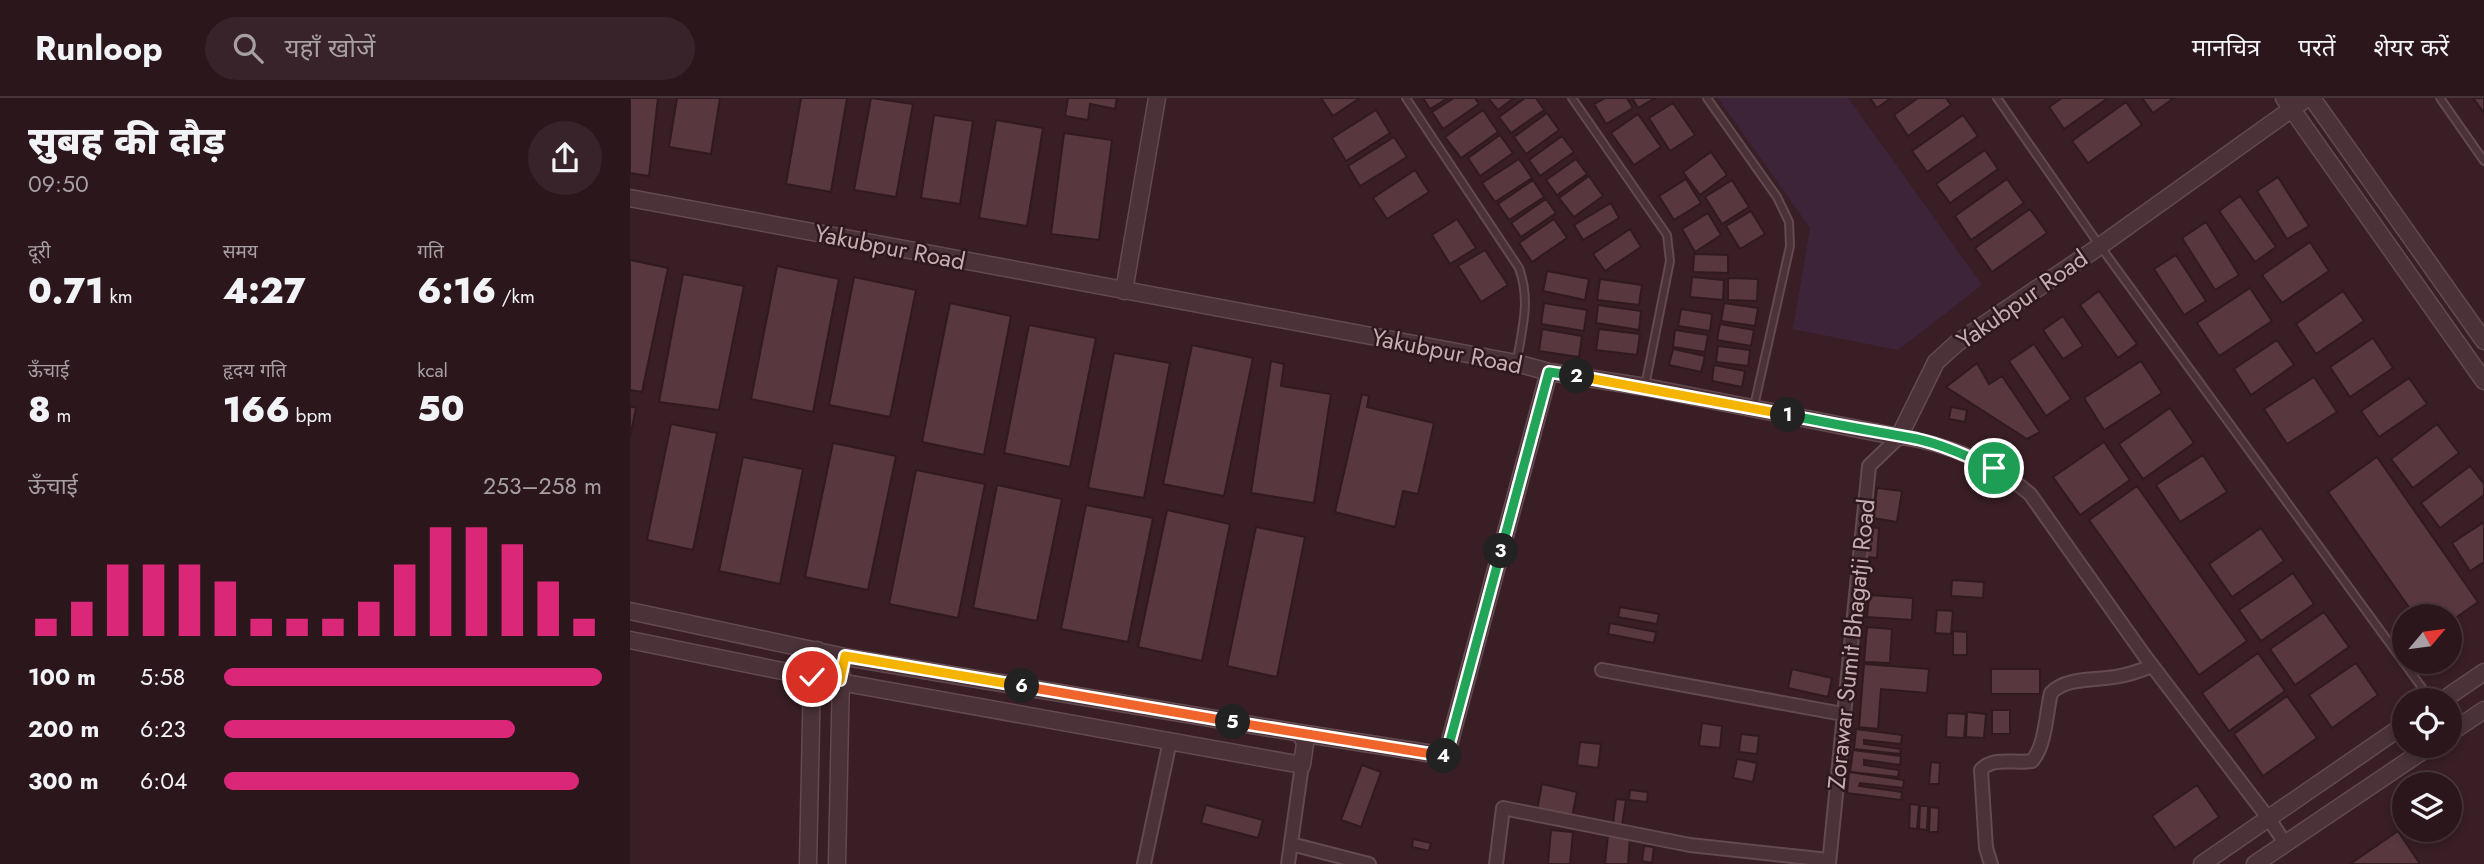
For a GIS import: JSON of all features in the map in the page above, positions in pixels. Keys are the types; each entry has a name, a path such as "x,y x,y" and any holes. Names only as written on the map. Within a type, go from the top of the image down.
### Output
{"street":[{"path":"1124,291 1157,98"},
{"name":"Yakubpur Road","path":"630,198 1516,363 1549,372 1645,387 1899,437 1936,362 1956,343 2100,246 2288,104 2306,98"},
{"path":"2312,98 2484,341"},
{"path":"2288,104 2484,381"},
{"path":"630,611 845,656 1446,756 1549,372"},
{"path":"1899,437 1918,439 1953,450 1994,468 2031,494 2152,666 2285,843"},
{"name":"Zorawar Sumit Bhagatji Road","path":"1829,862 1869,466 1899,437"},
{"path":"630,640 812,677 1302,765"},
{"path":"808,864 812,677 817,650"},
{"path":"837,864 840,680 845,656"},
{"path":"1991,864 1986,848 1981,770 1987,764 1997,761 2032,761 2041,740 2050,693 2056,688 2067,683 2120,676 2152,666"},
{"path":"1602,670 1843,714"},
{"path":"2461,688 2484,672"},
{"path":"2462,723 2484,710"},
{"path":"1288,864 1305,743 1300,733"},
{"path":"2202,864 2392,733"},
{"path":"1144,864 1170,741"},
{"path":"2255,864 2412,758"},
{"path":"1496,864 1503,808 1690,845 1829,862"},
{"path":"1291,844 1369,864"}],"lane":[{"path":"1406,98 1519,268 1525,287 1526,307 1516,363"},
{"path":"1572,98 1667,235 1670,261 1645,387"},
{"path":"1707,98 1777,197 1789,222 1790,246 1754,408"},
{"path":"1997,98 2100,246 2422,688"},
{"path":"2440,98 2484,161"}],"shaded area":[{"path":"1718,98 1848,98 1982,285 1898,350 1793,329 1810,228"}],"building":[{"path":"630,98 658,98 649,176 630,173"},
{"path":"677,98 720,98 711,154 669,147"},
{"path":"801,98 847,98 831,192 786,184"},
{"path":"871,98 913,104 896,197 854,190"},
{"path":"1068,98 1117,98 1115,109 1090,104 1088,120 1065,116"},
{"path":"1321,98 1360,98 1333,116"},
{"path":"1423,98 1448,98 1430,109"},
{"path":"1454,98 1475,98 1479,104 1443,129 1432,112"},
{"path":"1488,98 1514,98 1498,110"},
{"path":"1525,98 1536,98 1544,110 1511,133 1499,117"},
{"path":"1605,98 1627,98 1633,108 1606,124 1594,104"},
{"path":"1632,98 1655,98 1638,108"},
{"path":"1870,98 1891,98 1877,108"},
{"path":"1918,98 1946,98 1951,105 1908,136 1894,115"},
{"path":"2062,98 2108,98 2064,129 2049,107"},
{"path":"2142,98 2174,98 2153,113"},
{"path":"2473,98 2484,98 2484,113"},
{"path":"2126,102 2142,125 2088,163 2072,141"},
{"path":"1673,103 1695,135 1670,151 1649,118"},
{"path":"1376,110 1390,133 1346,161 1332,138"},
{"path":"1483,110 1498,132 1461,158 1445,137"},
{"path":"1547,113 1559,130 1526,154 1514,137"},
{"path":"1638,114 1661,147 1634,165 1611,133"},
{"path":"934,115 973,121 960,204 921,198"},
{"path":"1963,115 1978,136 1927,172 1912,151"},
{"path":"996,120 1043,128 1027,226 979,218"},
{"path":"1064,133 1112,140 1099,240 1051,234"},
{"path":"1500,135 1513,153 1480,176 1468,158"},
{"path":"1562,136 1574,152 1540,176 1529,160"},
{"path":"1394,137 1407,157 1360,186 1348,166"},
{"path":"1985,150 1998,169 1950,203 1936,184"},
{"path":"1711,152 1727,175 1700,195 1683,172"},
{"path":"1519,159 1532,178 1495,202 1482,183"},
{"path":"1576,159 1587,174 1557,195 1546,180"},
{"path":"1415,170 1429,192 1387,219 1373,198"},
{"path":"1589,176 1603,196 1574,217 1559,198"},
{"path":"2278,177 2309,226 2287,239 2257,191"},
{"path":"1686,179 1701,203 1674,220 1659,196"},
{"path":"2007,179 2024,203 1971,240 1955,216"},
{"path":"1533,180 1544,197 1509,220 1498,204"},
{"path":"1732,180 1749,207 1722,224 1705,197"},
{"path":"2240,196 2276,247 2255,262 2219,211"},
{"path":"1546,199 1556,213 1521,237 1511,223"},
{"path":"1611,203 1619,218 1583,240 1574,225"},
{"path":"2030,209 2047,233 1992,272 1975,248"},
{"path":"1751,211 1765,234 1740,249 1726,226"},
{"path":"1708,213 1721,235 1695,252 1682,229"},
{"path":"1457,219 1476,248 1450,264 1432,235"},
{"path":"1554,219 1567,238 1532,262 1519,243"},
{"path":"2206,222 2239,275 2215,290 2182,238"},
{"path":"1630,229 1641,247 1605,271 1593,254"},
{"path":"2310,242 2329,271 2282,303 2262,275"},
{"path":"1485,250 1508,285 1481,302 1458,266"},
{"path":"1694,254 1728,255 1728,273 1693,272"},
{"path":"2176,255 2206,301 2184,315 2154,269"},
{"path":"630,260 668,268 642,392 630,390"},
{"path":"777,266 839,279 813,412 751,399"},
{"path":"1547,271 1589,279 1585,300 1543,291"},
{"path":"683,274 744,286 719,410 659,402"},
{"path":"854,277 916,290 890,417 829,405"},
{"path":"1692,277 1724,280 1723,300 1690,297"},
{"path":"1728,278 1758,279 1757,301 1728,300"},
{"path":"1600,279 1642,285 1639,305 1597,300"},
{"path":"2250,288 2272,321 2219,356 2197,323"},
{"path":"2099,291 2137,344 2118,358 2080,305"},
{"path":"2343,291 2364,321 2316,354 2296,324"},
{"path":"950,303 1011,316 984,455 922,442"},
{"path":"1544,303 1587,310 1584,331 1541,324"},
{"path":"1724,303 1758,308 1755,326 1721,321"},
{"path":"1598,305 1641,311 1639,330 1596,323"},
{"path":"1681,309 1712,314 1710,331 1678,326"},
{"path":"2063,316 2083,346 2063,359 2043,330"},
{"path":"1720,324 1754,330 1751,346 1717,340"},
{"path":"1029,325 1096,338 1070,467 1004,453"},
{"path":"1542,329 1582,336 1579,357 1539,351"},
{"path":"1599,329 1640,334 1637,355 1596,350"},
{"path":"1675,330 1708,335 1705,352 1673,347"},
{"path":"2373,338 2393,368 2350,397 2330,367"},
{"path":"2277,340 2294,365 2251,395 2234,369"},
{"path":"2034,344 2071,399 2046,416 2009,361"},
{"path":"1192,345 1253,358 1224,496 1163,484"},
{"path":"1718,346 1750,350 1748,366 1716,362"},
{"path":"1673,349 1705,356 1701,372 1669,365"},
{"path":"1114,353 1170,363 1144,498 1088,488"},
{"path":"1271,361 1284,364 1281,386 1331,394 1314,503 1251,493"},
{"path":"2141,361 2162,393 2104,430 2084,398"},
{"path":"1977,363 1989,384 2002,376 2040,432 2027,439 1946,387"},
{"path":"1714,365 1745,371 1742,387 1712,381"},
{"path":"2314,377 2337,412 2287,444 2264,409"},
{"path":"2409,378 2427,404 2379,437 2361,411"},
{"path":"1362,394 1369,396 1367,407 1434,423 1418,494 1403,491 1395,527 1335,512"},
{"path":"630,406 636,408 630,437"},
{"path":"1951,407 1967,410 1965,422 1949,419"},
{"path":"2170,408 2194,443 2143,479 2119,444"},
{"path":"671,424 717,433 693,550 647,540"},
{"path":"2437,424 2459,453 2413,488 2391,459"},
{"path":"2104,442 2130,480 2080,515 2053,477"},
{"path":"833,443 896,456 868,590 805,577"},
{"path":"2203,455 2227,492 2180,522 2156,485"},
{"path":"743,457 803,469 780,584 719,571"},
{"path":"2377,457 2478,602 2462,613 2462,604 2407,604 2328,492"},
{"path":"2470,466 2484,484 2484,495 2440,528 2421,503"},
{"path":"916,470 985,484 958,618 889,604"},
{"path":"997,485 1062,499 1037,621 973,608"},
{"path":"2137,486 2247,641 2199,675 2089,520"},
{"path":"1877,488 1902,491 1897,522 1873,518"},
{"path":"1086,505 1153,518 1128,642 1061,629"},
{"path":"1167,510 1230,524 1202,661 1138,647"},
{"path":"2484,522 2484,562 2470,571 2452,543"},
{"path":"1256,527 1305,537 1277,677 1227,666"},
{"path":"1869,527 1879,528 1877,558 1866,557"},
{"path":"2261,528 2284,561 2232,597 2209,564"},
{"path":"2293,573 2314,604 2261,641 2239,610"},
{"path":"1952,580 1984,582 1983,598 1951,596"},
{"path":"1869,595 1913,598 1912,620 1867,617"},
{"path":"1620,607 1659,614 1657,624 1618,617"},
{"path":"1937,610 1953,611 1951,634 1935,633"},
{"path":"2324,612 2349,647 2295,685 2270,649"},
{"path":"1610,623 1656,632 1654,643 1608,634"},
{"path":"1867,627 1892,629 1890,663 1864,662"},
{"path":"1953,631 1967,632 1967,655 1953,655"},
{"path":"2258,653 2285,691 2229,731 2202,693"},
{"path":"2356,663 2378,695 2332,728 2309,695"},
{"path":"1864,664 1929,669 1927,693 1881,689 1878,729 1859,727"},
{"path":"1792,669 1832,678 1828,697 1788,688"},
{"path":"1991,669 2040,669 2040,694 1991,694"},
{"path":"2287,696 2317,738 2263,776 2234,734"},
{"path":"1992,710 2010,710 2010,734 1992,734"},
{"path":"1967,712 1986,714 1984,738 1966,737"},
{"path":"1947,713 1966,714 1964,738 1946,737"},
{"path":"1702,723 1722,726 1720,748 1699,746"},
{"path":"1856,729 1902,735 1901,744 1864,740 1864,744 1901,749 1900,754 1854,749"},
{"path":"1741,734 1759,736 1757,754 1739,752"},
{"path":"1580,742 1601,744 1598,768 1577,765"},
{"path":"1853,750 1901,756 1900,765 1864,760 1864,765 1899,770 1898,777 1850,772"},
{"path":"1737,759 1757,763 1753,782 1733,778"},
{"path":"1931,762 1940,763 1939,784 1929,784"},
{"path":"1362,765 1381,772 1361,827 1341,820"},
{"path":"1849,772 1904,780 1903,788 1860,783 1859,786 1902,792 1901,800 1847,793"},
{"path":"1542,784 1577,792 1572,817 1537,810"},
{"path":"2197,785 2219,817 2175,848 2152,816"},
{"path":"1630,790 1648,792 1647,802 1629,800"},
{"path":"1616,799 1626,800 1622,825 1613,824"},
{"path":"1910,804 1919,805 1917,829 1909,828"},
{"path":"1206,805 1263,820 1258,838 1201,823"},
{"path":"1920,806 1928,806 1927,830 1919,829"},
{"path":"1930,807 1939,808 1938,832 1929,832"},
{"path":"1551,830 1573,832 1570,864 1548,864"},
{"path":"1608,835 1630,837 1628,864 1605,864"},
{"path":"2392,835 2392,842 2405,842 2420,864 2350,864"},
{"path":"1413,839 1431,843 1429,851 1412,847"},
{"path":"1644,846 1654,847 1652,863 1642,861"}],"route":[{"path":"812,677 840,680 845,656 1446,756 1549,372 1645,387 1857,430 1918,439 1953,450 1994,468"}]}
